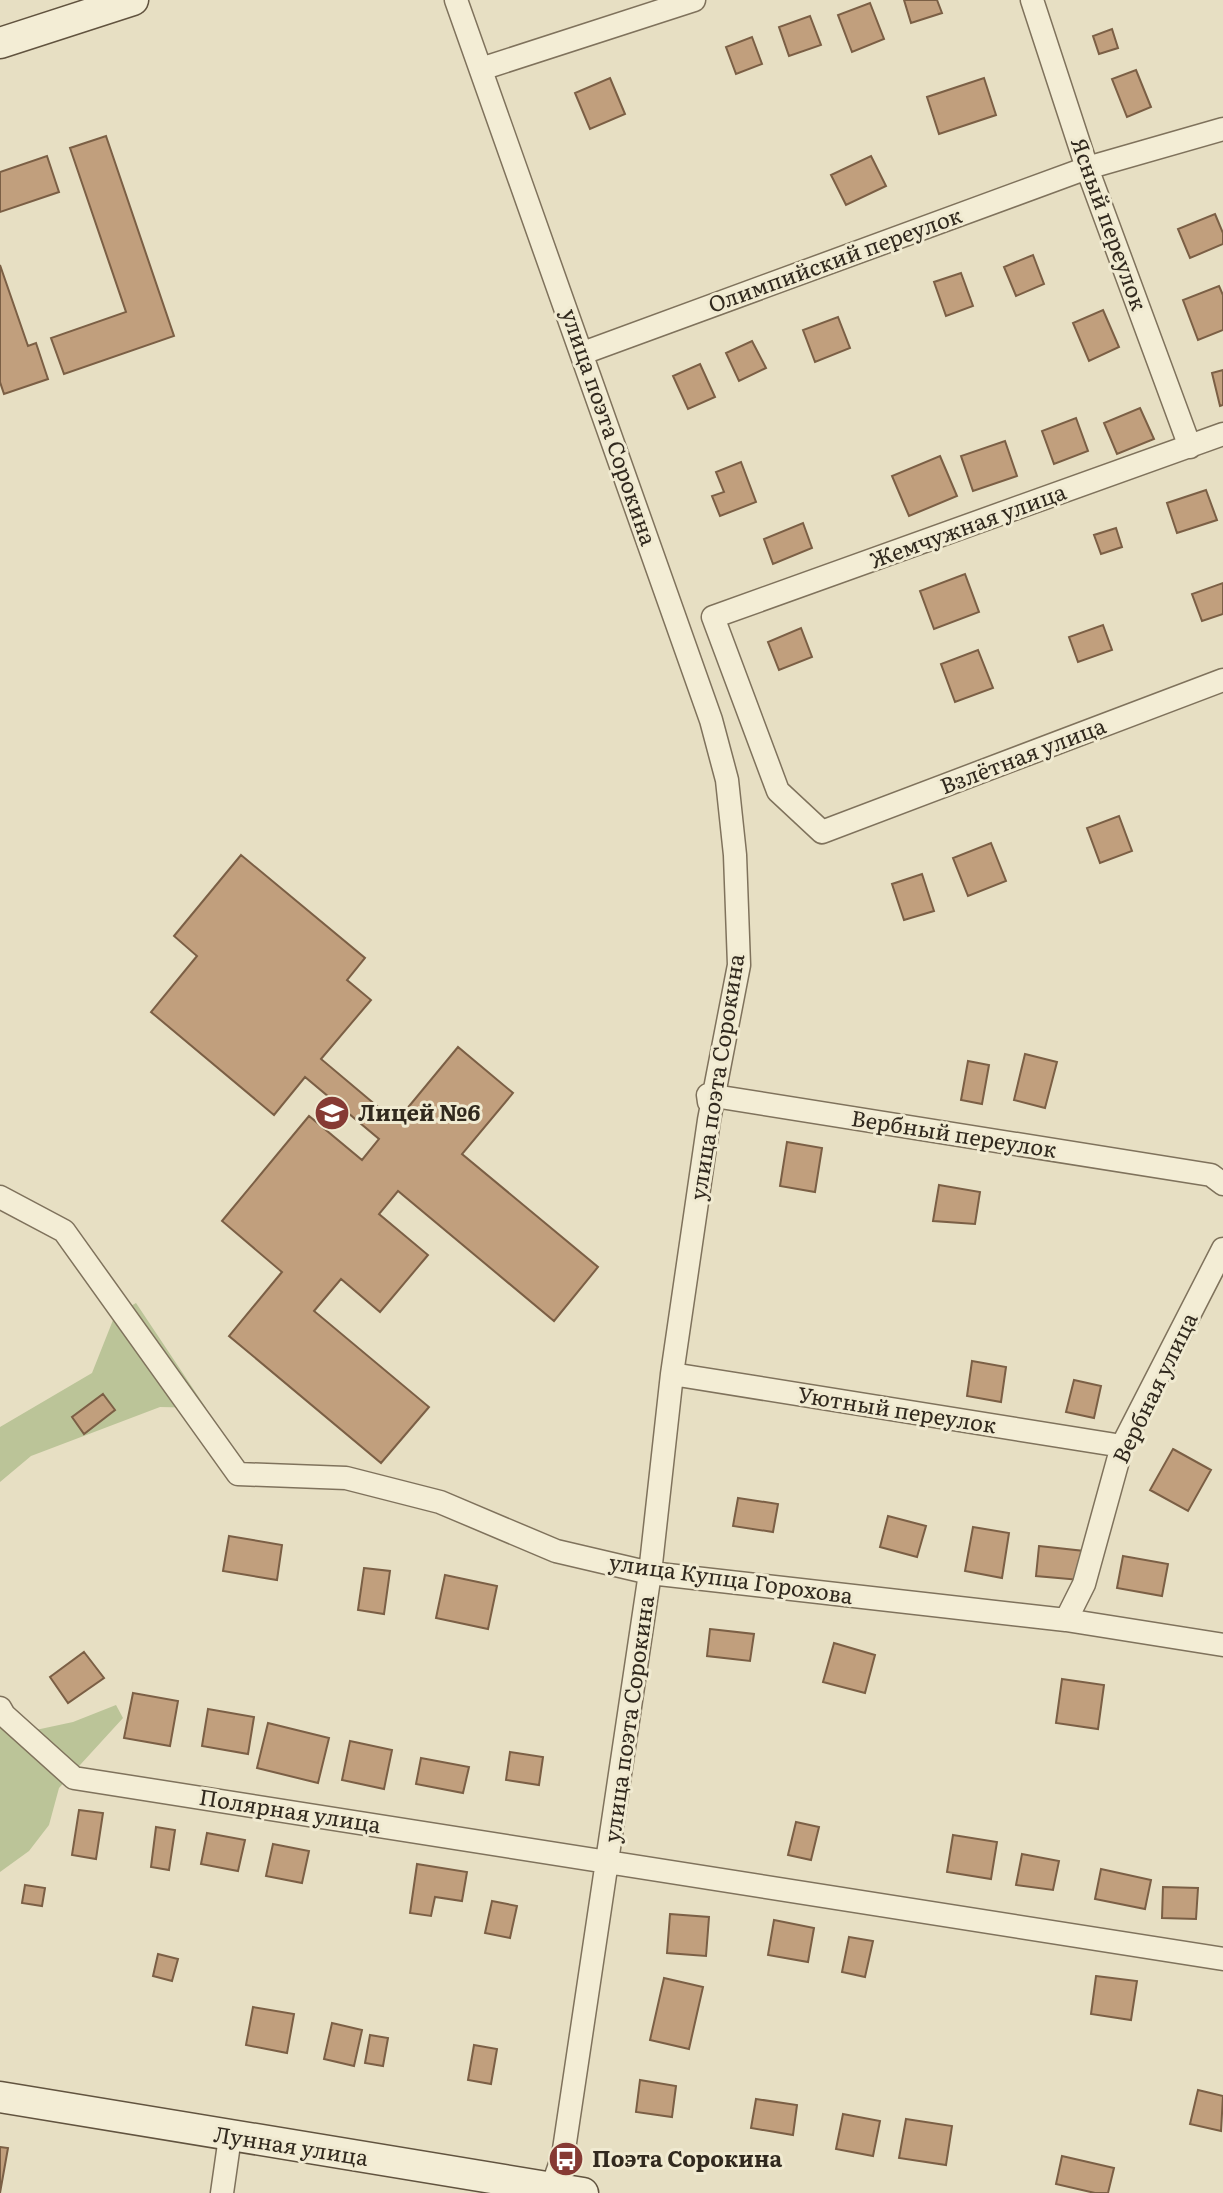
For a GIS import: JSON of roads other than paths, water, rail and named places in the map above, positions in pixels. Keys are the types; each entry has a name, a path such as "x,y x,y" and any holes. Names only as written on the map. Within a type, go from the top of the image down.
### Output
{"street":[{"path":"0,43 133,0"},
{"name":"улица поэта Сорокина","path":"456,0 711,720 727,780 735,855 739,965 709,1120 672,1374 650,1573 563,2156 550,2191"},
{"path":"481,69 694,0"},
{"name":"Ясный переулок","path":"1032,0 1087,168 1190,447"},
{"name":"Олимпийский переулок","path":"583,353 1087,168 1223,129"},
{"name":"Жемчужная улица","path":"822,832 778,791 713,617 1223,434"},
{"name":"Взлётная улица","path":"822,832 1223,680"},
{"name":"Вербный переулок","path":"709,1120 708,1095 1211,1175 1223,1184"},
{"name":"улица Купца Горохова","path":"0,1197 64,1231 238,1474 346,1478 440,1502 556,1551 650,1573 1066,1620 1223,1645"},
{"name":"Вербная улица","path":"1066,1620 1084,1584 1122,1446 1223,1249"},
{"name":"Уютный переулок","path":"672,1374 1122,1446"},
{"name":"Полярная улица","path":"1,1712 74,1778 1223,1959"},
{"name":"Лунная улица","path":"0,2097 550,2191 583,2193"},
{"path":"222,2193 230,2137"}],"place":[{"name":"Лицей №6","path":"332,1113"},
{"name":"Поэта Сорокина","path":"566,2159"}]}
